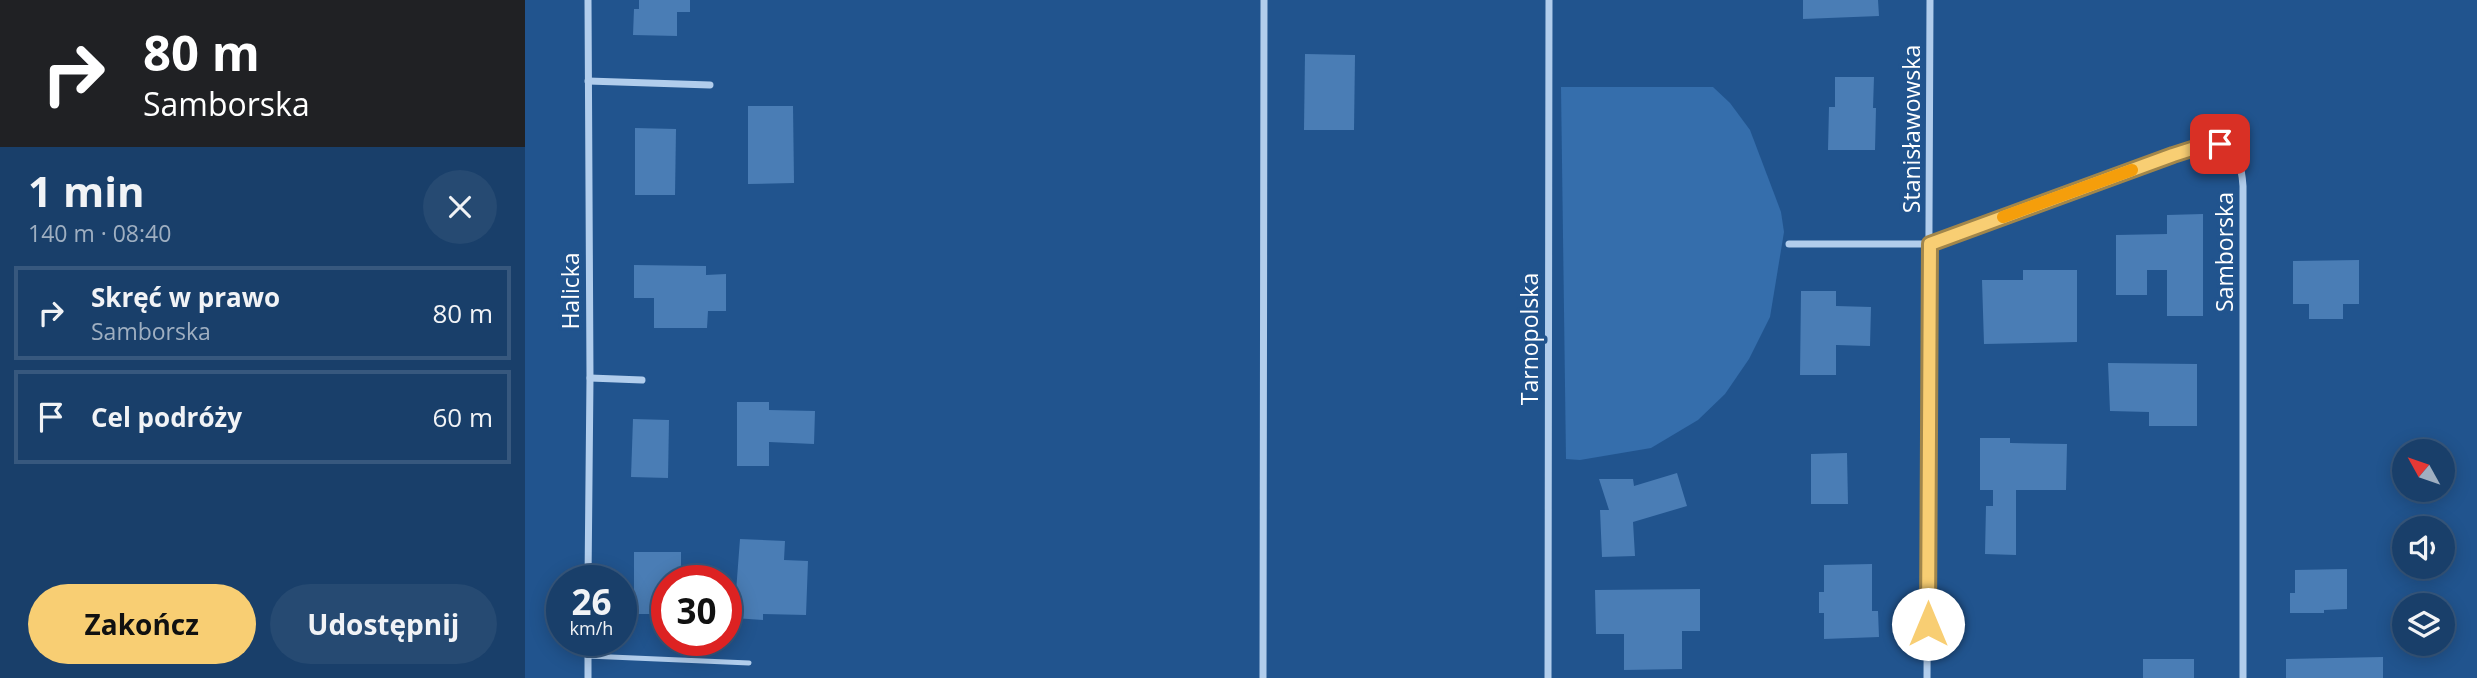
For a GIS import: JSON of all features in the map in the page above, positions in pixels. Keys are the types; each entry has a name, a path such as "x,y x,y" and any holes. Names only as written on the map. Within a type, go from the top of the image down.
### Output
{"street":[{"name":"Halicka","path":"588,0 589,565"},
{"path":"1263,678 1264,0"},
{"name":"Tarnopolska","path":"1548,678 1549,0"},
{"name":"Stanisławowska","path":"1927,678 1930,0"},
{"path":"588,81 710,85"},
{"name":"Samborska","path":"1789,244 1930,244 2198,147 2220,144 2235,154 2242,168 2243,186 2243,678"},
{"path":"590,378 642,380"},
{"path":"588,656 588,678"}],"lane":[{"path":"588,656 748,663"}],"shaded area":[{"path":"1561,87 1713,87 1730,103 1750,130 1781,212 1784,232 1770,317 1749,359 1725,394 1698,420 1651,448 1580,460 1566,459"}],"building":[{"path":"639,0 690,0 690,12 677,12 677,36 633,35 634,9 639,9"},
{"path":"1803,0 1878,0 1879,16 1803,19"},
{"path":"1305,54 1355,55 1354,130 1304,130"},
{"path":"1835,77 1874,77 1875,150 1828,150 1829,107 1835,107"},
{"path":"748,106 793,106 794,183 748,184"},
{"path":"635,128 676,129 675,195 635,195"},
{"path":"2203,214 2203,316 2167,316 2167,270 2147,270 2147,295 2116,295 2116,235 2167,234 2167,215"},
{"path":"2359,260 2359,304 2343,304 2343,319 2309,319 2309,304 2293,304 2293,261"},
{"path":"634,265 706,266 706,275 726,274 726,311 708,311 707,328 654,328 654,298 634,298"},
{"path":"2023,270 2077,270 2077,342 1984,344 1982,280 2023,280"},
{"path":"1801,291 1836,291 1836,306 1871,307 1870,346 1836,345 1836,375 1800,375"},
{"path":"2108,363 2197,364 2197,426 2149,426 2149,412 2110,411"},
{"path":"737,402 769,402 769,410 815,411 814,444 769,442 769,466 737,466"},
{"path":"633,419 669,420 668,478 631,477"},
{"path":"1980,438 2010,438 2010,443 2067,444 2066,490 2016,490 2016,555 1985,554 1986,506 1993,506 1993,490 1980,490"},
{"path":"1847,453 1848,504 1811,504 1811,454"},
{"path":"1677,473 1687,506 1633,522 1635,556 1602,557 1600,510 1609,510 1599,479 1633,479 1634,486"},
{"path":"740,539 785,541 784,560 808,561 806,615 763,614 763,620 742,619 742,565 738,565"},
{"path":"634,552 681,552 681,565 651,565 651,614 637,614 637,565 634,565"},
{"path":"1872,564 1872,611 1878,611 1879,637 1824,639 1824,613 1819,613 1819,592 1824,592 1824,565"},
{"path":"2347,569 2347,609 2324,610 2324,613 2290,613 2290,593 2295,593 2295,570"},
{"path":"1700,589 1700,631 1682,631 1682,669 1624,670 1624,634 1596,634 1595,590"},
{"path":"2383,657 2383,678 2286,678 2286,659"},
{"path":"2143,659 2194,659 2194,678 2143,678"}],"slow traffic":[{"path":"2003,217 2132,170"}],"route":[{"path":"1928,624 1930,244 2173,155 2220,144"}]}
